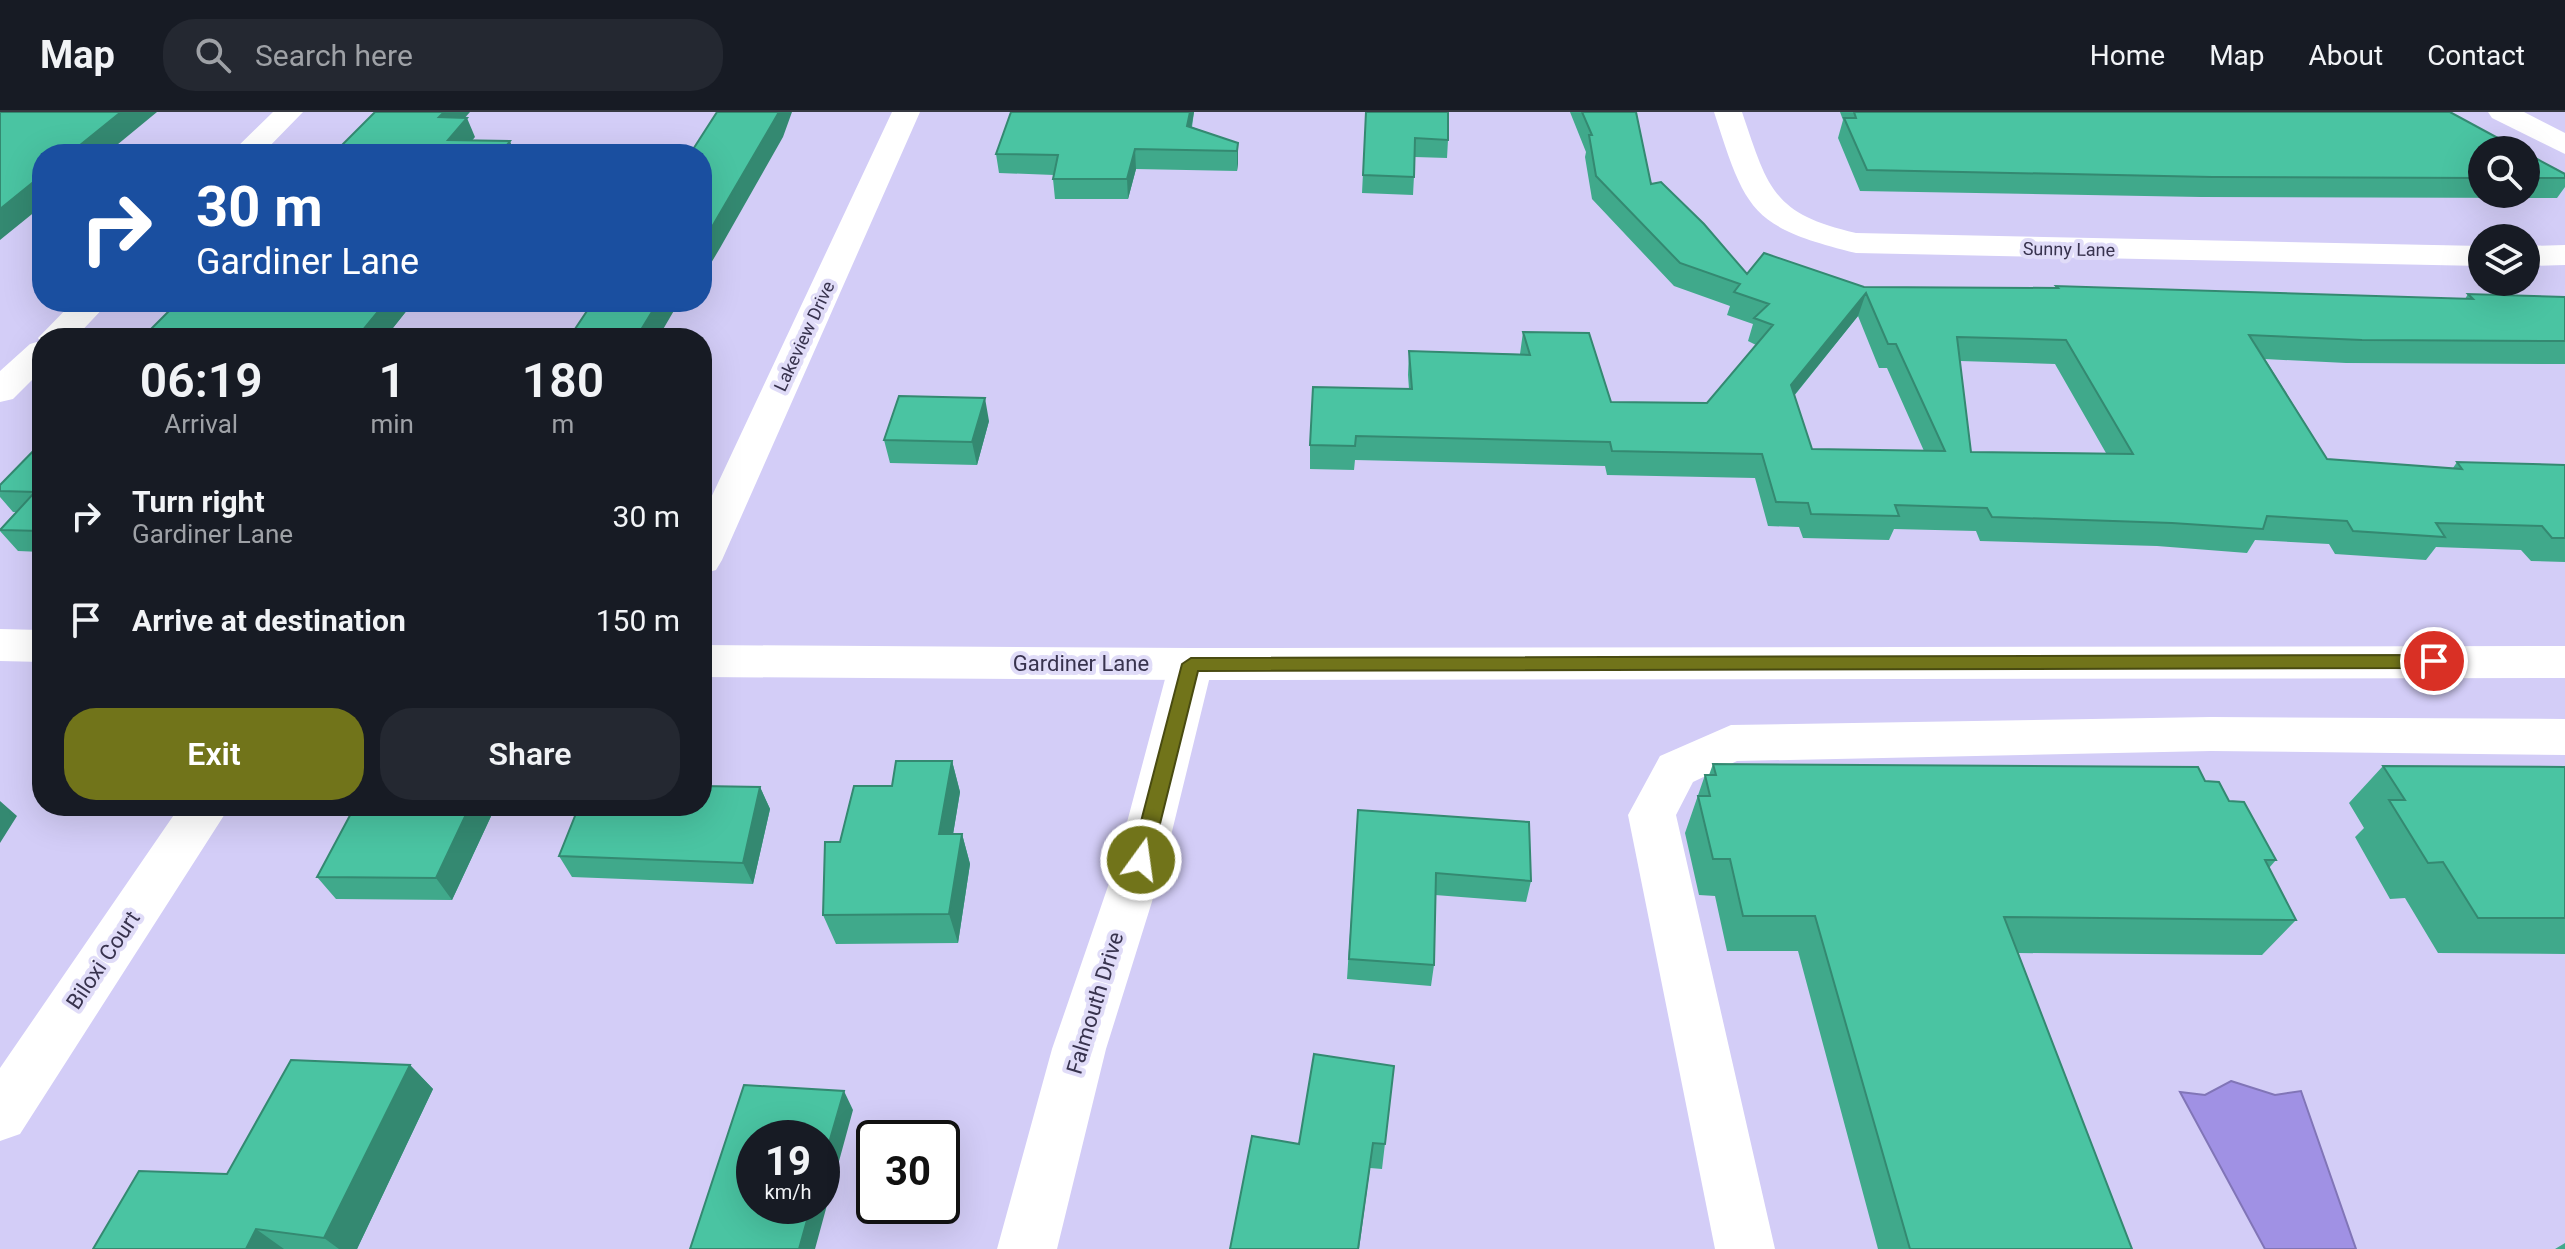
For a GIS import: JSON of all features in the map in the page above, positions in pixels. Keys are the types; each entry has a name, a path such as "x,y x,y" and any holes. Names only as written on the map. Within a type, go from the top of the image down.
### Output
{"street":[{"path":"255,144 289,112"},
{"name":"Lakeview Drive","path":"712,538 906,112"},
{"name":"Sunny Lane","path":"1728,112 1761,200 1774,213 1805,230 1856,243 2468,256"},
{"path":"2502,112 2565,145"},
{"path":"2540,256 2565,255"},
{"path":"65,328 82,312"},
{"path":"0,391 32,361"},
{"path":"0,645 32,646"},
{"name":"Gardiner Lane","path":"712,661 1191,664 2565,662"},
{"name":"Falmouth Drive","path":"1027,1249 1079,1049 1141,860 1191,664"},
{"path":"1745,1249 1652,815 1676,769 1731,743 2211,734 2565,737"},
{"name":"Biloxi Court","path":"0,1115 199,816"}],"shaded area":[{"path":"2231,1081 2275,1095 2301,1091 2356,1249 2265,1249 2180,1092 2205,1095"}],"building":[{"path":"0,112 121,112 81,144 32,144 32,183 0,209"},
{"path":"375,112 444,112 439,117 467,118 448,140 510,141 508,144 343,144"},
{"path":"717,112 779,112 712,227 712,144 696,144"},
{"path":"1011,112 1190,112 1187,126 1238,143 1237,151 1135,149 1127,179 1053,179 1058,155 996,154"},
{"path":"1366,112 1448,112 1448,140 1415,138 1414,177 1363,175"},
{"path":"1582,112 1636,112 1651,184 1661,182 1704,224 1747,274 1764,253 1864,287 2058,288 2056,286 2473,299 2470,296 2565,297 2565,341 2362,340 2249,335 2327,459 2462,469 2457,462 2565,465 2565,538 2552,538 2542,526 2436,523 2445,537 2353,531 2347,521 2267,516 2263,529 1992,517 1987,508 1895,505 1899,516 1811,514 1808,503 1776,502 1762,454 1612,451 1610,442 1356,436 1355,446 1310,445 1313,387 1412,389 1409,351 1530,355 1523,332 1589,333 1611,402 1707,403 1773,325 1754,318 1769,304 1734,292 1740,284 1680,263 1596,176 1589,135 1592,135","holes":["1866,293 1888,344 1896,344 1945,451 1812,449 1791,385","1957,337 2066,340 2133,454 1971,452"]},
{"path":"1854,112 2450,112 2494,136 2468,136 2468,178 2212,177 1867,170 1844,118 1856,118"},
{"path":"2540,161 2565,174 2565,178 2540,178"},
{"path":"168,312 378,312 365,328 152,328"},
{"path":"586,312 652,312 642,328 576,328"},
{"path":"899,396 985,398 972,442 884,440"},
{"path":"32,452 32,492 0,491 0,485"},
{"path":"32,495 32,531 0,530"},
{"path":"896,761 952,761 939,834 962,834 949,914 823,915 825,842 840,842 854,786 892,786"},
{"path":"1713,764 2198,767 2205,781 2219,782 2229,801 2244,802 2276,860 2265,860 2296,920 2004,917 2132,1249 1910,1249 1815,916 1743,916 1730,859 1713,859 1698,796 1710,796 1705,775 1716,775"},
{"path":"2383,766 2565,767 2565,918 2478,918 2443,862 2428,863 2389,800 2405,800"},
{"path":"712,786 760,787 743,863 559,856 575,816 712,816"},
{"path":"1358,810 1529,822 1531,881 1436,873 1434,965 1349,959"},
{"path":"350,816 465,816 436,878 317,877"},
{"path":"1314,1054 1394,1066 1385,1144 1373,1143 1358,1249 1230,1249 1252,1136 1299,1144"},
{"path":"291,1060 410,1065 324,1238 256,1229 246,1249 93,1249 139,1171 227,1174"},
{"path":"744,1085 844,1091 836,1120 736,1120 736,1224 806,1224 799,1249 690,1249"}],"route":[{"path":"1141,860 1191,664 2434,661"}]}
